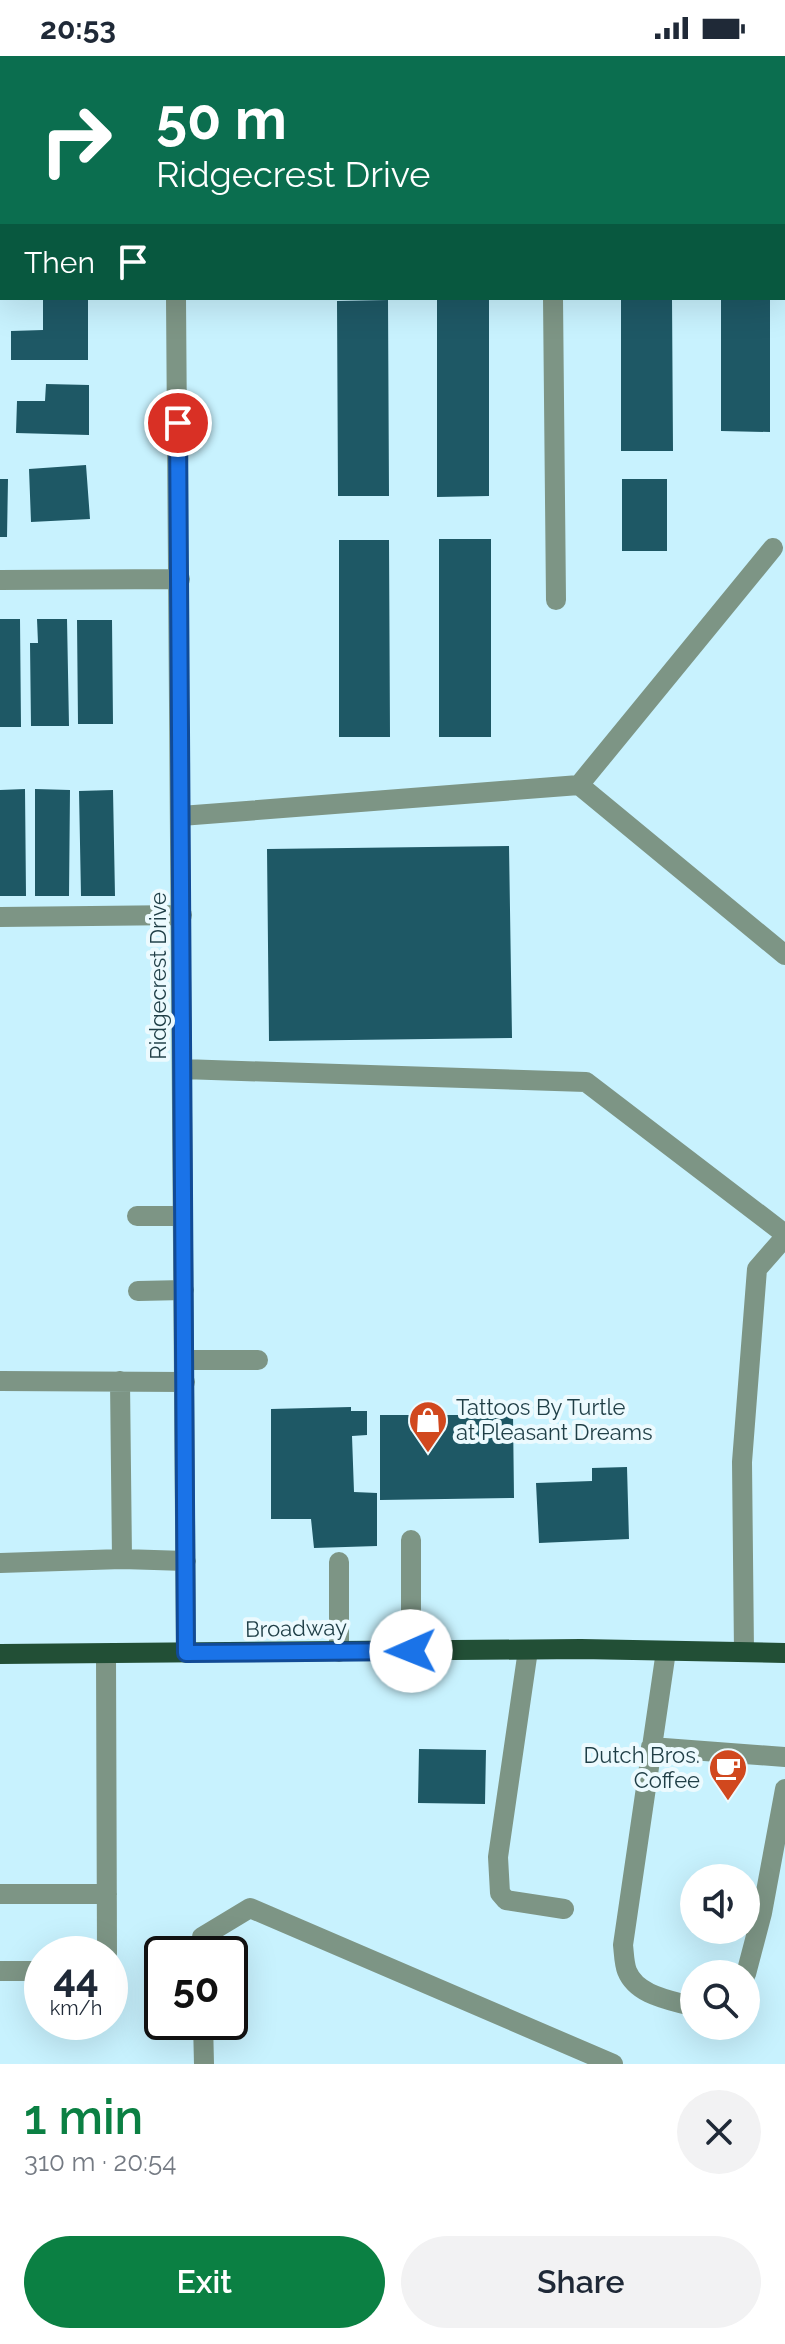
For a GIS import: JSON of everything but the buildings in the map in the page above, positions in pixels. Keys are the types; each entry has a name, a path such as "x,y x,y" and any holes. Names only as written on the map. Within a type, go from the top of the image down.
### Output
{"main road":[{"name":"Broadway","path":"0,1654 528,1650 785,1653"}],"street":[{"name":"Ridgecrest Drive","path":"176,300 186,1653"},
{"path":"553,300 556,600"},
{"path":"579,785 773,548"},
{"path":"0,580 180,579"},
{"path":"181,816 579,785 785,955"},
{"path":"0,917 182,915"},
{"path":"182,1069 586,1082 785,1235 757,1269 742,1462 744,1652"},
{"path":"137,1216 183,1216"},
{"path":"138,1291 184,1290"},
{"path":"184,1360 258,1360"},
{"path":"0,1381 185,1382"},
{"path":"120,1381 122,1559"},
{"path":"411,1540 411,1651"},
{"path":"0,1563 122,1559 186,1561"},
{"path":"339,1562 339,1652"},
{"path":"528,1650 498,1857 500,1893 506,1900 564,1909"},
{"path":"666,1651 623,1945 626,1969 635,1984 655,1995 680,2003"},
{"path":"106,1654 107,1936"},
{"path":"651,1747 785,1757"},
{"path":"750,1960 762,1913 785,1789"},
{"path":"0,1894 107,1894"},
{"path":"204,1936 250,1908 613,2064"},
{"path":"0,1971 24,1971"},
{"path":"203,2040 204,2064"}],"place":[{"name":"Tattoos By Turtle at Pleasant Dreams","path":"428,1454"},
{"name":"Dutch Bros. Coffee","path":"728,1802"}],"route":[{"path":"178,423 186,1653 411,1651"}]}
